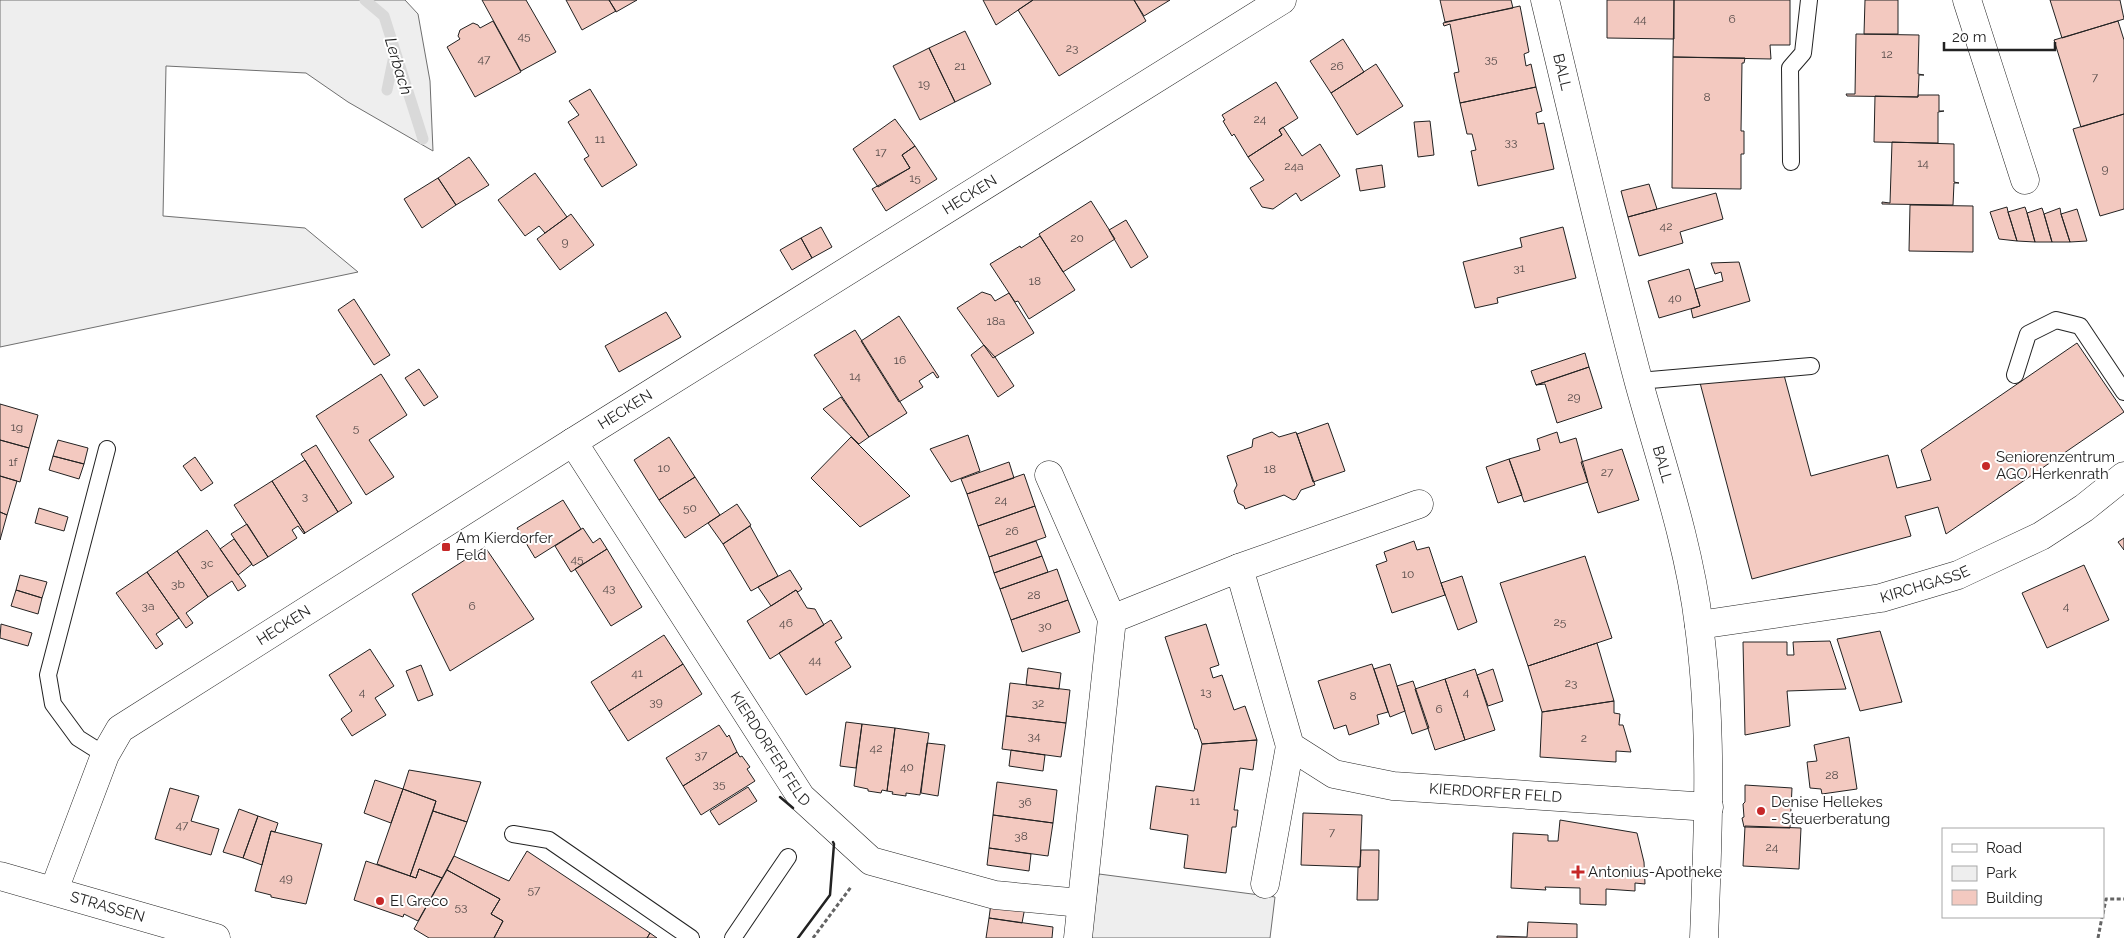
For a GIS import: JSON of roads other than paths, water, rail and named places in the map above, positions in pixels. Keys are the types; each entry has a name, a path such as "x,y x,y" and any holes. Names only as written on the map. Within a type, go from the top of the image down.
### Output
{"street":[{"name":"HECKEN","path":"54,890 105,755 120,729 573,442 1282,0"},
{"name":"BALL","path":"1544,0 1639,381 1680,534 1699,624 1708,725 1709,808 1704,938"},
{"path":"1967,0 2025,180"},
{"name":"KIERDORFER FELD","path":"573,442 801,797 871,861 996,895 1081,903"},
{"path":"1050,475 1112,619 1078,938"},
{"name":"KIRCHGASSE","path":"1699,624 1881,598 1958,575 2041,536 2084,508 2124,476"},
{"path":"1112,619 1239,568 1419,504"},
{"path":"1239,568 1290,746 1265,884"},
{"name":"KIERDORFER FELD","path":"1290,746 1334,774 1393,786 1709,808"},
{"name":"STRASSEN","path":"0,876 216,938"}],"lane":[{"path":"1790,162 1790,68 1803,54 1809,0"},
{"path":"2015,375 2028,334 2056,320 2080,326 2124,392"},
{"path":"1639,381 1811,366"},
{"path":"105,755 78,738 53,704 48,675 107,449"},
{"path":"513,834 549,840 691,938"},
{"path":"733,938 788,857"}],"waterway":[{"name":"Lerbach","path":"365,0 384,16 423,139"},
{"path":"387,90 395,51"}],"place":[{"name":"Seniorenzentrum AGO Herkenrath","path":"1986,466"},
{"name":"Am Kierdorfer Feld","path":"446,547"},
{"name":"Denise Hellekes - Steuerberatung","path":"1761,811"},
{"name":"Antonius-Apotheke","path":"1578,872"},
{"name":"El Greco","path":"380,901"}]}
